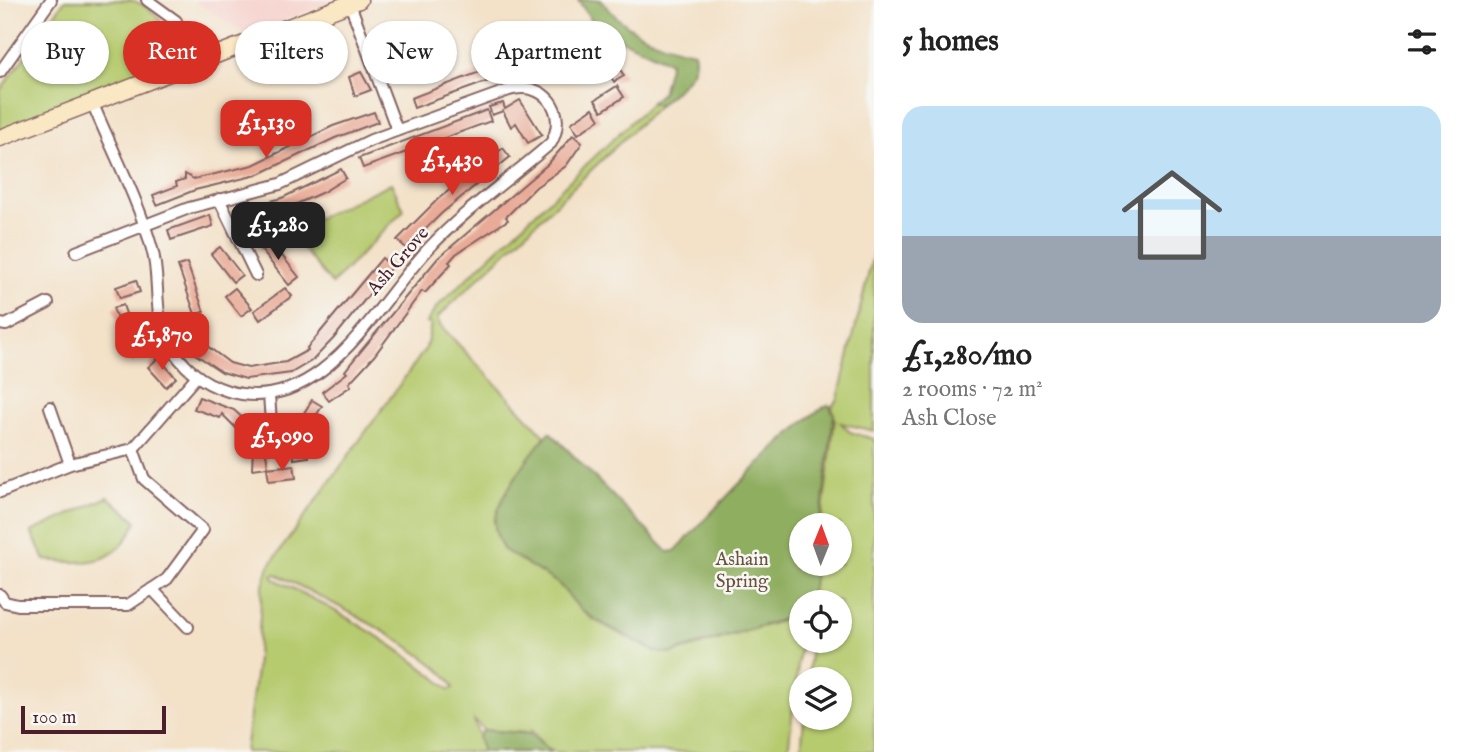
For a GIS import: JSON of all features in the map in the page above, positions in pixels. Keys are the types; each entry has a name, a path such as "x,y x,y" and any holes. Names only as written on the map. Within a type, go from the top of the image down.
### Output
{"street":[{"path":"0,72 51,0"},
{"path":"147,0 176,21"},
{"path":"221,53 355,2 397,130"},
{"path":"0,138 139,84"},
{"name":"Ash Grove","path":"92,102 144,225 156,264 160,323 177,358 196,377 229,391 269,395 304,384 322,372 430,247 551,144 557,116 546,94 533,88 517,88 347,149 280,184 219,199 144,225"},
{"path":"219,199 256,275"},
{"path":"76,252 144,225"},
{"path":"0,324 6,325 48,303"},
{"path":"0,492 70,464 133,449 196,377"},
{"path":"269,395 271,422"},
{"path":"50,407 70,464"},
{"path":"0,595 5,602 18,605 128,606 167,579 203,530 144,479 133,449"},
{"path":"152,589 188,627"}],"shaded area":[{"path":"193,0 335,0 282,21 235,21 235,27"}],"green space":[{"path":"65,0 130,0 149,9 160,21 123,21 123,84 133,84 0,135 0,91 21,62 21,84 109,84 109,21 50,21"},
{"path":"578,0 601,0 621,21 592,21"},
{"path":"626,24 642,35 694,52 694,68 690,75 659,105 651,102 662,93 670,62 626,42"},
{"path":"651,103 659,105 437,318 440,325 545,436 512,483 494,521 503,549 559,584 581,610 594,620 647,648 671,654 789,619 789,653 799,653 798,667 789,667 791,730 788,752 556,752 544,746 531,730 530,733 484,730 474,720 483,752 245,752 256,670 262,589 269,566 426,348 431,324 426,323 437,307","holes":["276,574 344,609 427,660 445,675 453,688 450,690 409,657 365,628 274,579 272,575"]},
{"path":"391,183 404,210 332,284 289,232"},
{"path":"874,251 874,431 841,423 850,432 874,439 874,752 801,752 803,730 852,730 852,667 809,667 810,653 852,653 852,590 813,590 814,576 852,576 852,513 823,513 835,419 832,406 838,399"},
{"name":"Ashain Spring","path":"829,405 834,414 822,513 789,513 789,576 813,576 812,590 789,590 789,618 671,653 659,653 581,610 559,584 503,549 498,539 495,522 509,487 550,432 668,552 675,551 752,471 816,412"},
{"path":"108,497 137,521 120,547 110,555 88,562 45,560 31,532"},
{"path":"483,730 530,734 551,752 483,752 478,738"}],"building":[{"path":"361,72 362,84 368,84 371,90 355,96 349,77"},
{"path":"471,75 471,84 480,84 414,108 411,98 448,84 457,84 457,81"},
{"path":"617,86 624,97 602,111 595,100"},
{"path":"520,100 542,135 528,143 516,123 511,127 503,111 492,115 489,107 503,103 505,109"},
{"path":"593,108 600,119 578,134 571,123"},
{"path":"487,110 491,121 363,168 359,158"},
{"path":"374,112 378,122 335,138 257,175 195,190 157,205 153,195 177,186 176,182 185,179 185,174 194,179 253,165 333,126"},
{"path":"573,135 582,143 566,166 536,187 506,217 508,220 456,254 449,262 451,264 425,293 422,291 374,356 349,383 351,386 329,401 322,392 347,373 345,371 356,357 438,258 548,164"},
{"path":"503,148 510,157 442,213 406,248 397,240 438,199"},
{"path":"341,169 346,178 323,192 292,206 242,219 240,209 282,198"},
{"path":"210,215 213,226 171,240 168,230"},
{"path":"268,238 299,277 289,285 258,246"},
{"path":"220,247 242,275 233,282 211,254"},
{"path":"382,258 392,266 334,338 313,360 291,373 246,379 222,372 195,354 203,343 230,363 248,368 286,362 308,350"},
{"path":"187,263 204,312 195,314 178,266"},
{"path":"136,280 140,292 120,298 116,287"},
{"path":"235,288 252,308 241,316 225,296"},
{"path":"285,288 292,296 260,320 254,311"},
{"path":"123,305 140,354 131,357 113,308"},
{"path":"197,321 201,333 181,339 177,328"},
{"path":"159,358 176,378 166,387 148,367"},
{"path":"199,397 234,410 260,434 251,443 222,414 220,418 194,409"},
{"path":"312,400 322,406 308,429 311,431 307,438 309,457 294,459 292,432"},
{"path":"265,446 268,467 252,469 253,448"},
{"path":"294,465 296,478 269,481 267,468"}]}
